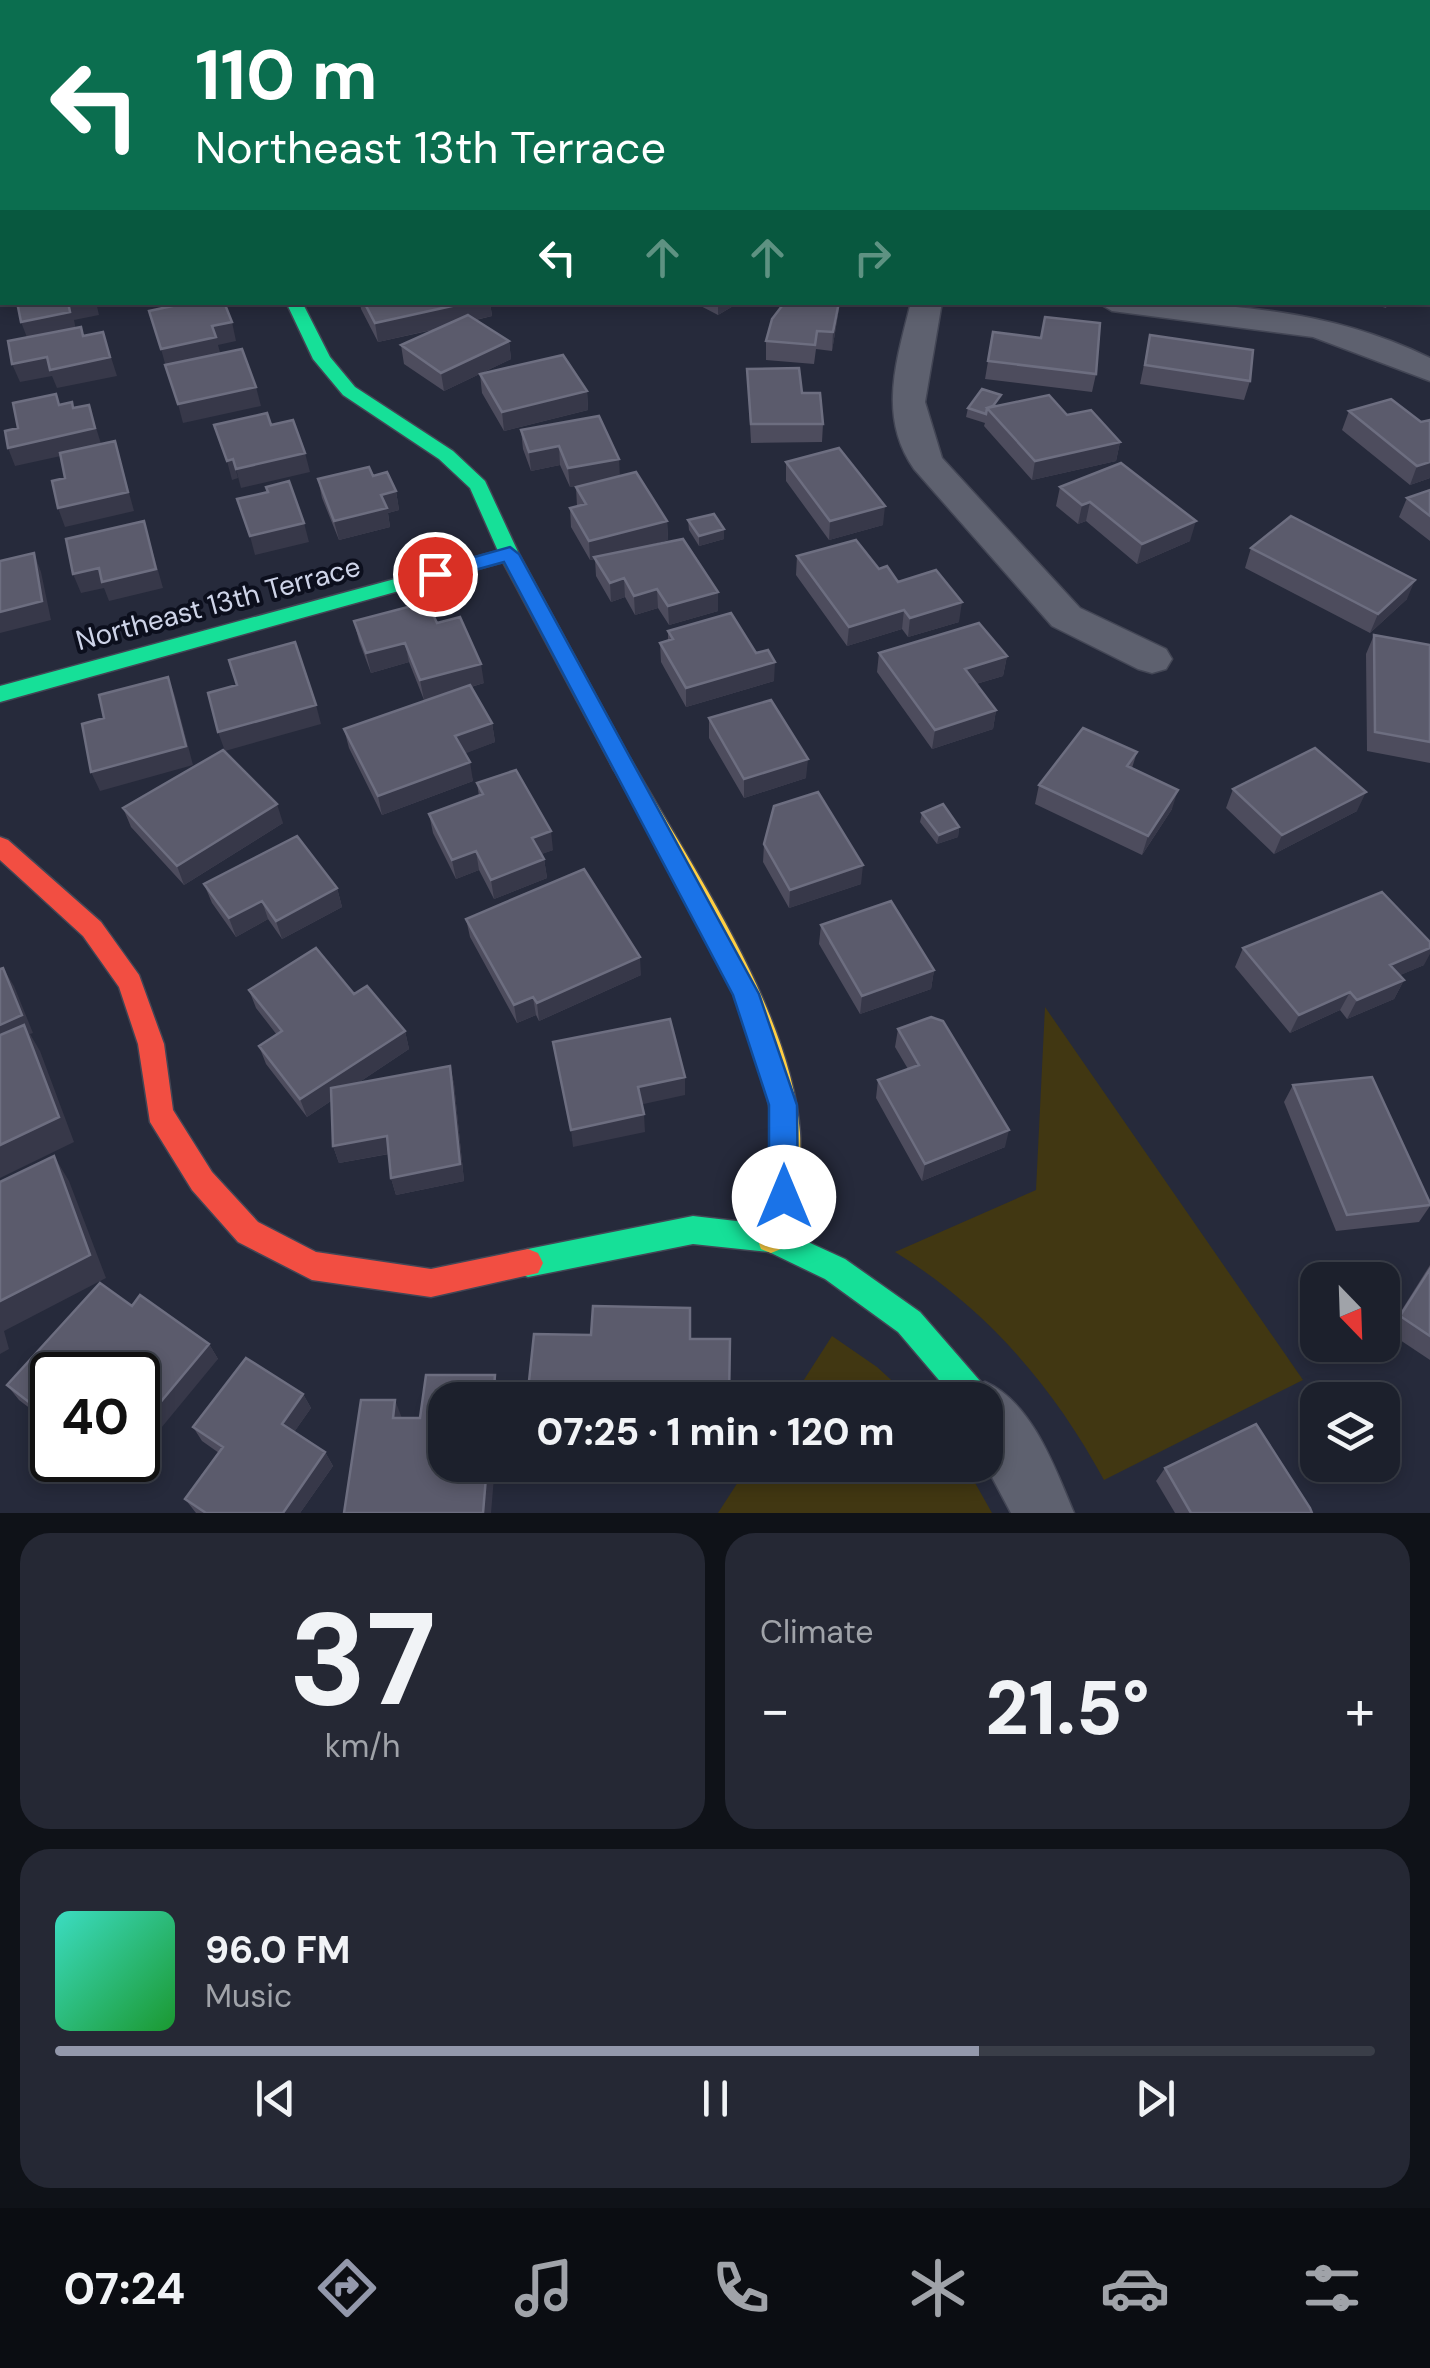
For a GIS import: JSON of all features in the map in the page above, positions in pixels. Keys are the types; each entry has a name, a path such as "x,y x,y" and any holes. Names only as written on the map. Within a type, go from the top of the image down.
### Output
{"street":[{"path":"295,305 313,348 337,380 387,420 463,468 492,507 510,554 746,994 783,1105 784,1197 771,1239"},
{"path":"926,305 906,408 912,435 926,462 1066,617 1152,660"},
{"path":"1170,305 1228,308 1348,338 1430,371"},
{"name":"Northeast 13th Terrace","path":"0,694 510,554"},
{"path":"0,846 92,929 130,983 151,1044 160,1113 202,1182 248,1232 312,1266 431,1283 693,1230 771,1239 834,1269 909,1322 961,1382"},
{"path":"1003,1438 1042,1513"}],"shaded area":[{"path":"1045,1007 1303,1380 1104,1480 1063,1413 1014,1352 959,1298 895,1252 1036,1190"},
{"path":"832,1336 893,1382 803,1382"},
{"path":"738,1482 975,1482 992,1513 718,1513"}],"building":[{"path":"18,305 69,305 70,312 21,322"},
{"path":"177,305 225,305 232,322 212,326 216,337 161,349 149,311"},
{"path":"366,305 456,305 375,323"},
{"path":"783,305 838,305 833,332 817,331 815,345 766,341 772,319"},
{"path":"468,315 509,341 441,373 401,345"},
{"path":"1045,317 1100,323 1096,374 988,361 993,332 1041,338"},
{"path":"81,327 83,336 103,332 110,357 50,370 47,357 12,364 8,341"},
{"path":"1150,335 1253,350 1250,381 1145,365"},
{"path":"242,349 256,387 178,404 165,365"},
{"path":"563,355 587,391 502,412 480,374"},
{"path":"799,368 802,393 820,393 823,424 751,424 747,369"},
{"path":"982,389 1001,395 986,414 968,408"},
{"path":"56,394 59,405 89,405 95,428 8,448 5,431 18,428 13,403"},
{"path":"1049,395 1067,415 1091,410 1120,442 1035,461 987,408"},
{"path":"1391,399 1421,422 1430,420 1430,462 1417,466 1349,411"},
{"path":"267,413 271,425 293,420 305,453 236,469 233,459 227,461 214,425"},
{"path":"599,416 619,459 568,468 559,446 529,452 521,430"},
{"path":"115,441 128,492 58,508 52,481 65,478 60,453"},
{"path":"839,448 885,506 830,521 786,462"},
{"path":"1121,463 1196,521 1142,544 1090,502 1082,505 1060,487"},
{"path":"369,467 373,476 387,472 396,491 381,495 387,508 334,521 318,479"},
{"path":"636,472 667,521 589,541 570,508 586,504 576,487"},
{"path":"289,481 304,523 250,536 237,499 268,492 266,487"},
{"path":"1430,490 1430,516 1407,498"},
{"path":"714,514 724,529 699,536 688,520"},
{"path":"1291,516 1415,580 1378,614 1251,548"},
{"path":"144,521 156,569 102,582 99,568 73,574 66,539"},
{"path":"683,539 718,592 668,606 657,589 634,596 624,578 610,583 594,557"},
{"path":"856,540 879,569 887,566 898,582 936,570 962,602 910,618 904,610 849,627 797,556"},
{"path":"34,553 42,601 0,612 0,561"},
{"path":"427,602 437,623 460,617 481,664 420,680 405,643 366,653 354,621"},
{"path":"731,613 756,653 768,650 775,662 686,688 660,643 673,639 668,631"},
{"path":"979,623 1007,656 965,669 996,710 935,730 879,653"},
{"path":"1374,635 1430,645 1430,742 1375,732"},
{"path":"295,642 316,705 218,732 208,693 237,685 229,660"},
{"path":"168,677 186,746 91,772 82,724 104,718 99,695"},
{"path":"470,685 492,723 455,736 470,762 378,796 344,729"},
{"path":"771,700 808,759 744,779 709,718"},
{"path":"1083,728 1137,752 1127,766 1178,790 1148,836 1039,785"},
{"path":"1315,748 1366,792 1282,835 1233,789"},
{"path":"223,750 277,804 177,866 123,808"},
{"path":"516,770 551,831 532,838 544,859 491,880 476,851 452,860 429,814 483,794 477,783"},
{"path":"818,792 863,865 790,890 764,844 774,806"},
{"path":"943,804 959,827 939,835 922,813"},
{"path":"297,836 337,888 276,921 262,901 229,918 204,884"},
{"path":"584,869 640,957 537,1003 533,997 514,1005 466,919"},
{"path":"1382,892 1430,942 1430,948 1390,965 1404,980 1357,1000 1350,992 1299,1015 1243,948"},
{"path":"891,901 934,970 862,996 821,925"},
{"path":"316,948 354,994 367,986 405,1031 300,1099 259,1046 282,1031 249,990"},
{"path":"3,968 22,1015 0,1025 0,969"},
{"path":"931,1017 943,1021 1009,1130 925,1164 878,1080 919,1065 898,1029"},
{"path":"670,1019 685,1077 638,1087 644,1114 571,1130 553,1042"},
{"path":"24,1025 59,1117 0,1145 0,1035"},
{"path":"450,1066 460,1164 391,1178 387,1136 333,1146 331,1088"},
{"path":"1372,1077 1430,1205 1347,1215 1293,1085"},
{"path":"54,1156 90,1255 0,1301 0,1182"},
{"path":"1430,1269 1430,1336 1400,1316"},
{"path":"100,1283 132,1306 140,1295 209,1344 160,1403 160,1352 37,1352"},
{"path":"593,1306 690,1308 690,1339 730,1339 729,1382 529,1382 534,1334 591,1335"},
{"path":"246,1358 303,1394 282,1424 325,1452 283,1513 206,1513 185,1499 223,1447 193,1427"},
{"path":"30,1360 30,1403 7,1385"},
{"path":"426,1375 495,1375 494,1382 428,1382 428,1482 486,1482 483,1513 344,1513 361,1400 395,1400 393,1418 420,1418"},
{"path":"1256,1424 1312,1513 1191,1513 1165,1468"}],"traffic: fast":[{"path":"295,305 322,359 349,391 446,455 478,485 509,554 622,764"},
{"path":"0,694 509,554"},
{"path":"528,1263 693,1230 771,1239 835,1269 909,1322 961,1382"}],"traffic: slow":[{"path":"622,764 736,971 770,1058 786,1137 783,1190 771,1239"}],"traffic: jam":[{"path":"0,846 92,929 130,983 151,1044 160,1113 202,1181 248,1232 312,1266 431,1283 528,1263"}],"route":[{"path":"435,574 510,554 746,994 783,1105 784,1197"}]}
